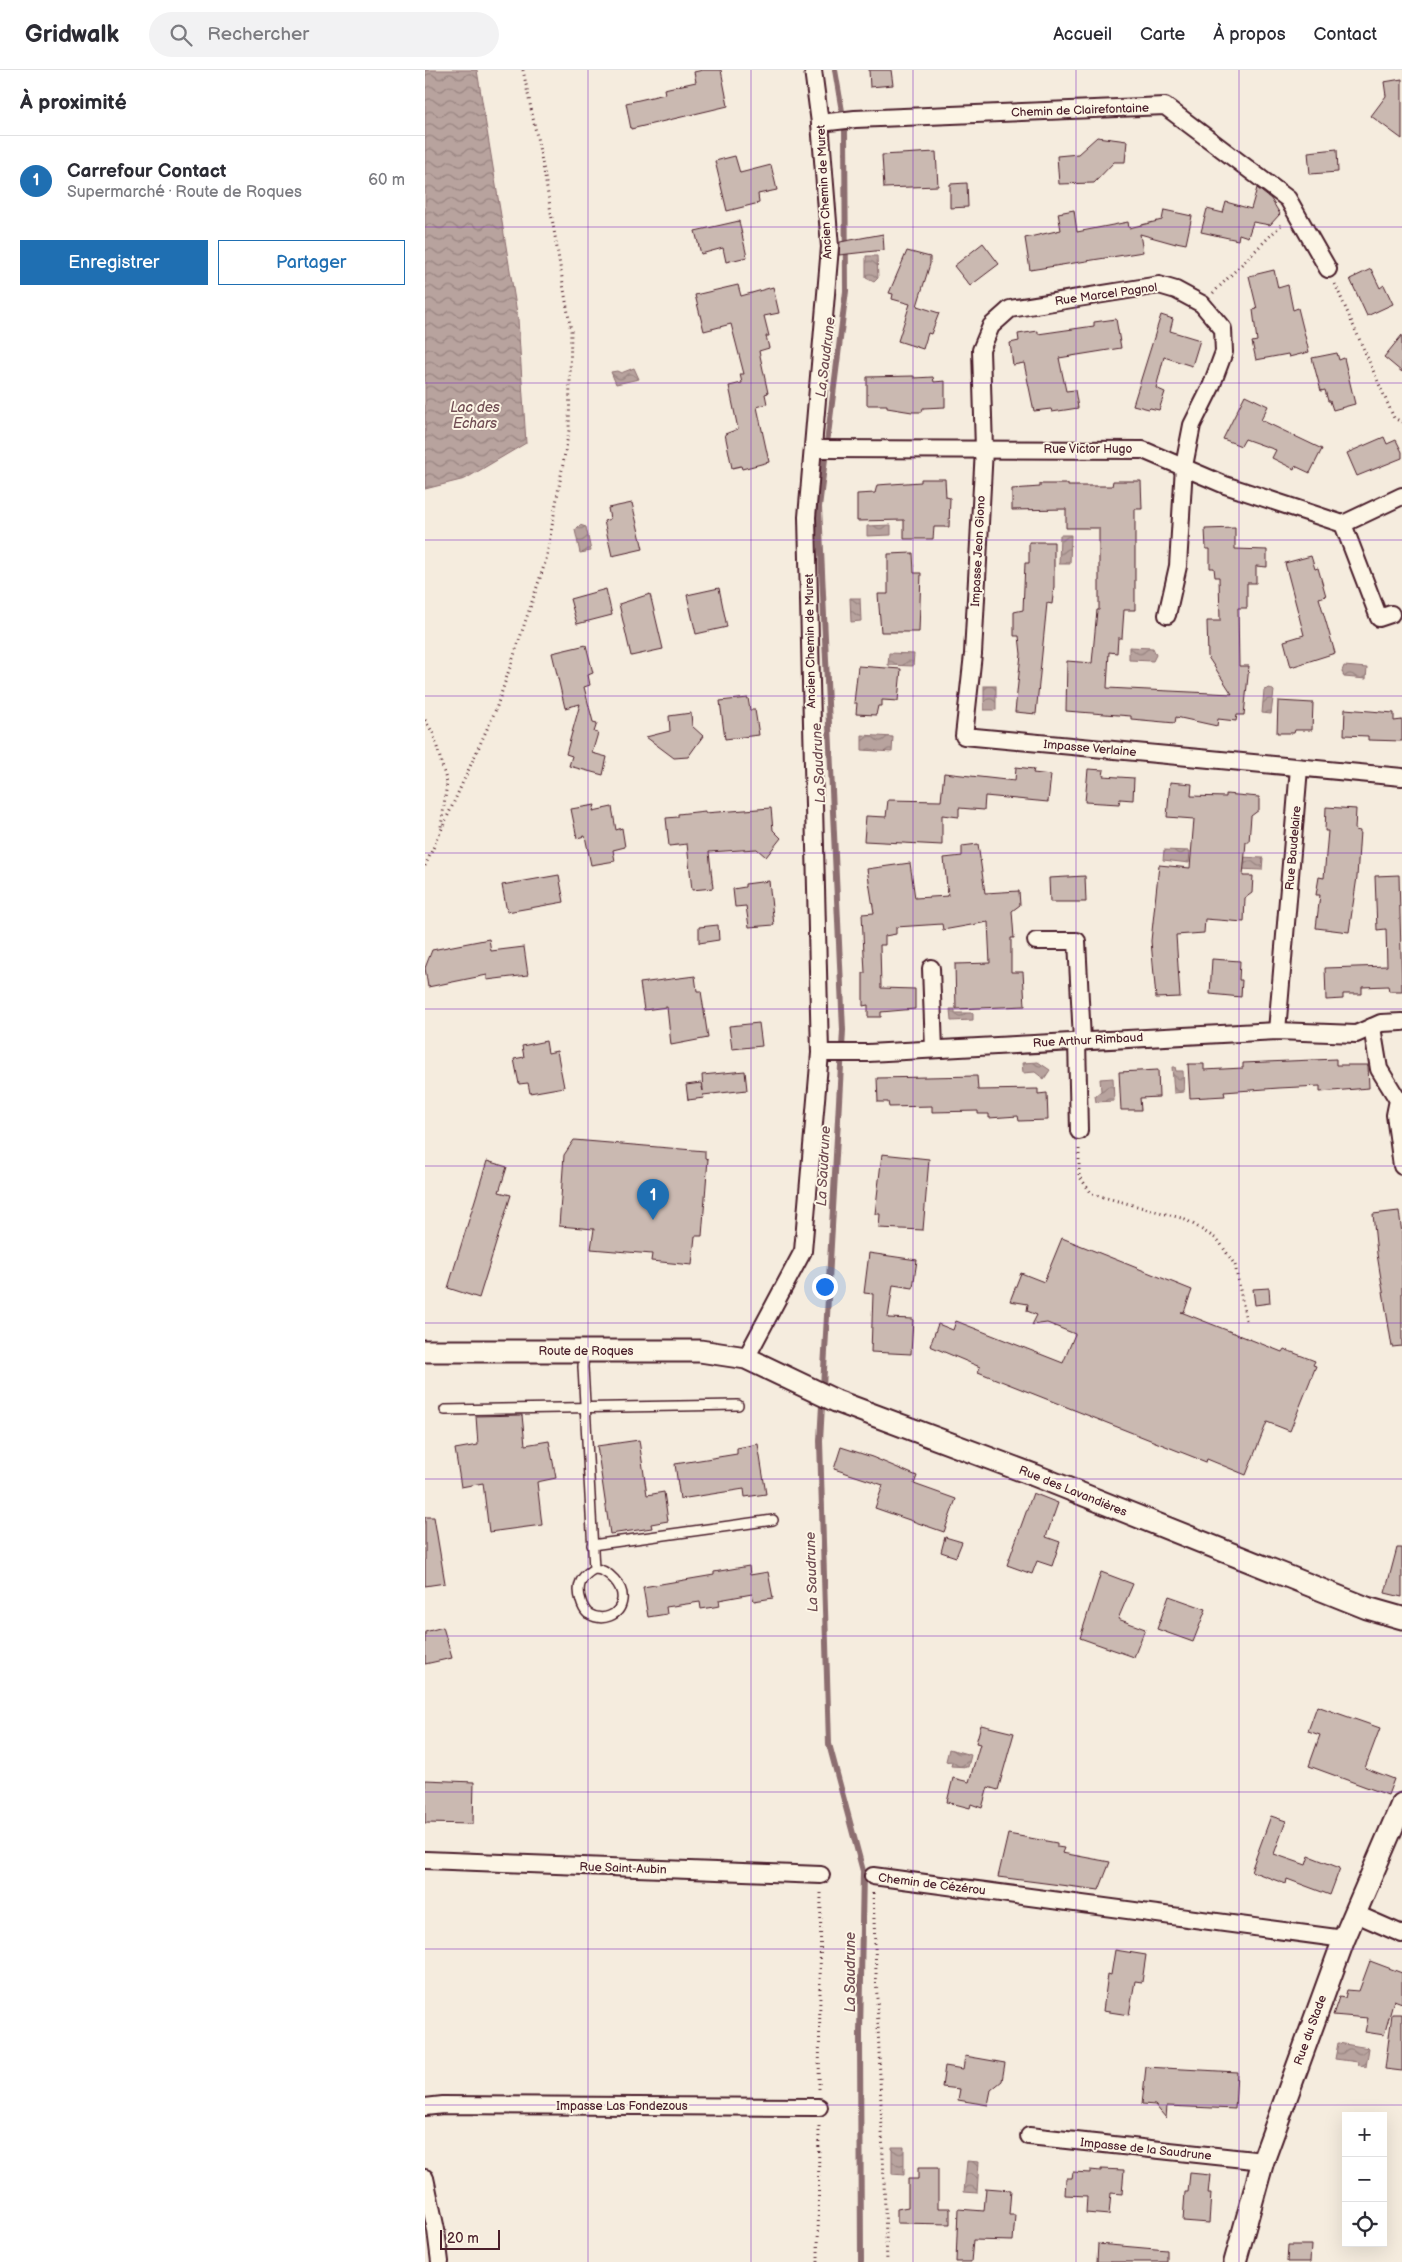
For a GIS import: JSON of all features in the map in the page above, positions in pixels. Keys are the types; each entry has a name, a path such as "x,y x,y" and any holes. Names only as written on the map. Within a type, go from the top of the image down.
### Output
{"street":[{"name":"Ancien Chemin de Muret","path":"746,1358 803,1251 820,1054 807,517 830,247 828,122 813,70"},
{"name":"Chemin de Clairefontaine","path":"828,122 855,119 1165,106 1288,199 1329,269"},
{"name":"Rue Marcel Pagnol","path":"984,449 981,350 991,326 1010,309 1159,285 1176,290 1202,304 1223,329 1224,352 1211,387 1192,425 1184,466 1178,566 1167,615"},
{"name":"Rue Victor Hugo","path":"814,449 1143,450 1225,485 1343,524"},
{"name":"Impasse Jean Giono","path":"973,654 984,449"},
{"path":"1391,614 1379,618 1343,524 1402,496"},
{"name":"Impasse Verlaine","path":"973,654 964,736 1299,768"},
{"path":"1299,768 1402,777"},
{"name":"Rue Baudelaire","path":"1277,1031 1299,768"},
{"path":"1036,941 1077,941 1080,1040 1079,1131"},
{"path":"931,968 934,1049"},
{"path":"1402,1022 1381,1023 1372,1027 1379,1069 1398,1100 1395,1115 1402,1166"},
{"name":"Rue Arthur Rimbaud","path":"820,1054 1277,1031 1356,1034 1372,1027"},
{"name":"Route de Roques","path":"425,1351 700,1351 746,1358"},
{"name":"Rue des Lavandières","path":"746,1358 843,1404 1034,1475 1367,1608 1402,1618"},
{"name":"Rue du Stade","path":"1235,2262 1263,2161 1343,1939 1402,1804"},
{"name":"Rue Saint-Aubin","path":"425,1860 821,1875"},
{"name":"Chemin de Cézérou","path":"873,1876 1343,1939"},
{"path":"1354,1913 1402,1934"},
{"name":"Impasse Las Fondezous","path":"425,2107 453,2105 819,2107"},
{"name":"Impasse de la Saudrune","path":"1029,2136 1263,2161"},
{"path":"425,2178 436,2230 439,2262"}],"lane":[{"path":"584,1351 585,1406 594,1569"},
{"path":"445,1410 585,1406 738,1406"},
{"path":"593,1545 773,1520"},
{"path":"594,1569 607,1573 621,1588 623,1596 622,1605 609,1617 602,1618 588,1614 580,1599 578,1587 586,1574 594,1569"}],"path":[{"path":"425,866 496,708 546,560 569,430 571,331 544,171 523,70"},
{"path":"1202,304 1295,210"},
{"path":"1329,269 1395,418 1402,422"},
{"path":"425,720 433,733 447,784 440,833"},
{"path":"1079,1131 1079,1176 1092,1194 1185,1219 1217,1240 1235,1265 1245,1320"},
{"path":"818,2262 821,1875"},
{"name":"Chemin de Cézérou","path":"873,1876 887,2262"}],"water":[{"name":"Lac des Echars","path":"425,70 477,70 518,319 526,443 465,479 425,489"},
{"path":"866,256 877,256 878,278 874,282 866,278"},
{"path":"634,368 639,379 616,384 611,372 617,371 621,373"},
{"path":"580,525 586,527 591,551 580,553 575,530"},
{"path":"891,525 891,535 867,536 867,526"},
{"path":"1060,535 1071,535 1070,564 1059,564"},
{"path":"850,598 860,598 861,621 851,622"},
{"path":"1129,647 1153,648 1156,655 1153,661 1129,660"},
{"path":"889,653 914,654 913,666 888,665"},
{"path":"1344,666 1367,668 1366,679 1344,677 1342,671"},
{"path":"984,686 996,686 996,710 984,710"},
{"path":"1270,688 1274,691 1271,714 1262,713 1264,690"},
{"path":"862,735 893,737 892,752 862,750"},
{"path":"1164,850 1190,851 1189,863 1163,860"},
{"path":"1239,857 1263,858 1262,870 1238,869"},
{"path":"950,1009 955,1009 955,1013 973,1013 973,1020 951,1021"},
{"path":"1038,1062 1050,1070 1044,1079 1035,1072 1023,1073 1022,1063"},
{"path":"1172,1067 1175,1067 1176,1071 1183,1071 1184,1092 1174,1093"},
{"path":"1113,1078 1114,1101 1096,1102 1095,1096 1101,1091 1100,1079"},
{"path":"949,1749 971,1755 968,1767 951,1766 952,1763 946,1761"},
{"path":"1338,2043 1369,2048 1366,2067 1357,2065 1358,2062 1335,2059"},
{"path":"892,2147 904,2147 904,2175 892,2174"},
{"path":"967,2161 979,2162 977,2193 964,2192"}],"building":[{"path":"721,70 728,106 631,129 626,103 665,94 664,89 696,82 694,72"},
{"path":"869,70 891,70 893,85 870,87"},
{"path":"1402,79 1402,139 1371,116 1386,96 1384,82"},
{"path":"1097,137 1127,141 1125,162 1114,162 1094,183 1059,184 1057,156 1078,154"},
{"path":"1337,149 1338,172 1310,174 1308,152"},
{"path":"936,152 938,186 884,188 882,155"},
{"path":"735,156 740,173 771,165 777,190 758,194 759,203 727,211 715,161"},
{"path":"967,183 968,207 950,208 950,184"},
{"path":"1257,188 1271,199 1280,214 1270,225 1253,222 1248,237 1239,234 1238,240 1201,232 1207,209 1223,213 1226,202 1251,209"},
{"path":"1074,210 1077,232 1128,222 1129,228 1162,220 1164,210 1192,216 1186,244 1176,242 1176,244 1140,234 1143,252 1030,270 1025,238 1061,230 1058,213"},
{"path":"739,221 747,257 726,262 723,248 701,254 695,231"},
{"path":"883,234 884,250 839,255 840,242"},
{"path":"983,243 999,264 970,286 954,266"},
{"path":"907,251 930,257 930,264 917,306 939,313 931,334 928,333 923,349 898,341 910,304 892,299 893,294 889,293"},
{"path":"1371,269 1380,288 1384,285 1393,304 1367,316 1350,279"},
{"path":"1274,270 1278,288 1288,285 1293,310 1298,308 1309,352 1289,357 1288,354 1256,360 1252,342 1257,341 1253,310 1257,309 1249,276"},
{"path":"738,285 741,296 773,287 779,313 764,316 769,336 766,336 769,348 759,351 768,393 765,394 767,404 757,407 769,462 742,469 741,466 732,468 725,434 738,429 729,386 742,383 740,374 744,374 731,324 704,331 695,295"},
{"path":"1161,315 1173,319 1170,331 1200,340 1192,366 1164,357 1156,388 1165,392 1159,410 1133,405"},
{"path":"1116,319 1121,348 1059,358 1066,391 1075,390 1078,408 1052,412 1051,409 1034,411 1024,363 1013,365 1010,343 1019,341 1018,334 1038,331 1038,334 1094,326 1094,322"},
{"path":"1402,335 1402,372 1384,357"},
{"path":"1337,353 1339,360 1344,358 1355,404 1333,410 1325,390 1321,391 1312,358"},
{"path":"914,376 914,378 933,377 934,382 945,381 945,407 923,408 922,412 912,412 887,408 887,405 867,405 867,377"},
{"path":"1245,395 1268,406 1261,420 1322,449 1310,473 1295,466 1294,469 1272,458 1276,450 1245,439 1241,446 1223,439"},
{"path":"1384,437 1387,444 1396,440 1402,452 1402,458 1357,476 1347,453"},
{"path":"921,479 945,479 946,497 950,498 949,527 934,527 933,539 904,539 904,520 857,521 857,494 875,493 877,485 921,482"},
{"path":"1113,481 1141,481 1142,509 1135,509 1135,610 1124,610 1122,638 1118,638 1117,653 1109,652 1107,688 1232,694 1208,657 1207,621 1220,621 1219,577 1215,577 1214,568 1210,568 1210,549 1206,549 1205,529 1235,528 1235,549 1267,550 1267,567 1256,566 1256,583 1247,583 1247,608 1238,608 1239,666 1249,666 1244,715 1237,715 1236,721 1218,719 1217,726 1176,717 1175,723 1131,719 1131,716 1066,711 1067,661 1092,663 1097,610 1099,610 1099,528 1066,528 1066,509 1012,510 1012,489 1040,487 1040,484 1112,486"},
{"path":"632,503 643,549 612,556 604,521 610,519 608,508"},
{"path":"1029,542 1054,542 1054,587 1052,604 1047,603 1036,714 1015,712 1021,654 1019,636 1014,636 1014,612 1023,610 1025,563 1029,563"},
{"path":"913,553 914,573 921,573 919,632 881,632 878,594 888,594 888,554"},
{"path":"1311,556 1315,569 1318,568 1326,596 1319,598 1335,653 1291,667 1284,641 1304,635 1285,563"},
{"path":"719,588 727,627 696,634 687,595"},
{"path":"606,589 612,615 577,624 570,599"},
{"path":"650,594 663,649 631,656 619,604"},
{"path":"586,645 593,673 588,675 590,685 584,687 593,722 597,723 594,732 598,733 592,753 607,757 603,775 569,766 572,756 566,754 580,704 565,708 552,653"},
{"path":"858,666 901,669 898,701 882,700 882,706 878,706 876,715 856,714 857,703 854,703"},
{"path":"748,698 750,710 755,710 759,735 725,739 720,701"},
{"path":"1278,701 1313,703 1312,730 1277,733"},
{"path":"1345,709 1394,713 1394,721 1402,720 1402,741 1368,740 1368,736 1344,735"},
{"path":"691,713 692,726 703,736 688,757 674,758 646,737 670,731 669,716"},
{"path":"1016,767 1034,769 1033,773 1051,775 1048,802 985,796 984,810 959,808 959,817 942,815 942,845 864,841 866,816 886,817 888,800 941,801 944,773 1015,781"},
{"path":"1088,769 1104,770 1103,776 1134,778 1133,800 1120,799 1119,804 1085,802"},
{"path":"1170,782 1192,784 1191,796 1226,797 1226,794 1259,797 1259,810 1251,816 1249,842 1246,842 1243,876 1253,876 1252,893 1245,898 1244,922 1205,919 1204,933 1176,935 1180,997 1156,998 1151,941 1159,865 1190,868 1194,819 1167,817"},
{"path":"595,805 593,811 612,807 616,830 622,828 625,847 613,850 615,861 591,865 585,836 577,838 571,809"},
{"path":"1326,807 1356,809 1355,830 1360,831 1357,877 1349,932 1316,928 1320,895 1316,895 1319,877 1324,878 1328,831 1325,831"},
{"path":"771,808 773,830 781,838 766,857 757,849 709,852 713,888 692,890 687,844 669,846 666,818 678,817 678,814 705,811 705,813"},
{"path":"978,844 985,893 1019,891 1020,905 1012,911 1014,938 1011,938 1011,972 1023,972 1025,1006 956,1009 955,964 990,963 988,922 943,930 942,924 896,927 896,934 885,936 885,945 880,945 881,988 915,989 915,1009 881,1012 881,1017 868,1017 868,1005 863,1006 863,973 865,973 862,914 874,913 867,869 910,863 915,898 948,896 944,858 962,856 962,846"},
{"path":"559,875 564,902 507,912 502,885"},
{"path":"1399,875 1402,991 1389,991 1388,986 1362,987 1362,994 1343,994 1343,999 1326,1000 1325,968 1387,966 1386,929 1377,930 1375,876"},
{"path":"1085,876 1086,902 1050,902 1049,878"},
{"path":"769,881 774,925 749,927 746,906 735,907 733,889 745,887 745,884"},
{"path":"718,925 719,940 699,943 699,927"},
{"path":"489,939 491,951 524,947 528,975 487,980 487,975 428,987 425,968 432,950"},
{"path":"1212,959 1240,961 1239,980 1242,980 1241,997 1210,994"},
{"path":"695,976 697,991 701,991 708,1038 671,1045 667,1007 644,1010 640,983"},
{"path":"759,1023 762,1046 732,1049 729,1026"},
{"path":"546,1041 548,1053 557,1051 564,1087 530,1093 528,1083 519,1084 514,1059 524,1057 522,1046"},
{"path":"1336,1059 1336,1065 1368,1065 1369,1088 1320,1092 1320,1086 1279,1088 1224,1092 1225,1096 1190,1098 1188,1064 1204,1064 1204,1070 1243,1068 1243,1063"},
{"path":"1158,1070 1159,1097 1140,1098 1141,1110 1121,1110 1119,1072"},
{"path":"745,1071 747,1090 703,1095 704,1098 688,1100 686,1085 701,1083 703,1091 702,1075"},
{"path":"977,1076 978,1090 1038,1089 1038,1094 1047,1093 1048,1120 1019,1121 1018,1116 989,1118 989,1114 978,1114 978,1111 932,1112 932,1106 889,1107 888,1102 878,1102 877,1078"},
{"path":"574,1140 705,1151 705,1158 708,1159 702,1236 695,1236 692,1265 651,1261 652,1254 591,1249 594,1229 559,1226 564,1155"},
{"path":"882,1154 929,1159 923,1230 879,1228 880,1214 875,1214"},
{"path":"487,1161 507,1167 499,1192 511,1195 479,1298 448,1288"},
{"path":"1399,1211 1402,1233 1402,1346 1392,1347 1377,1254 1373,1214"},
{"path":"1062,1238 1192,1290 1184,1312 1181,1312 1282,1352 1284,1349 1315,1361 1313,1365 1316,1366 1290,1431 1267,1422 1246,1475 1207,1459 1206,1462 978,1372 980,1367 930,1346 938,1324 953,1330 956,1321 1063,1363 1075,1334 1047,1323 1032,1325 1037,1315 1027,1311 1028,1304 1010,1301 1021,1273 1044,1282"},
{"path":"869,1253 917,1260 913,1288 893,1285 888,1318 913,1319 911,1354 871,1352 873,1294 864,1293"},
{"path":"1269,1288 1270,1303 1255,1305 1253,1289"},
{"path":"522,1415 525,1445 549,1441 556,1478 537,1482 542,1525 489,1532 483,1483 461,1487 455,1449 478,1445 476,1416"},
{"path":"639,1440 647,1495 664,1492 668,1521 651,1524 652,1528 610,1534 597,1446"},
{"path":"758,1444 766,1494 745,1497 744,1489 680,1499 675,1464 737,1454 737,1448"},
{"path":"841,1447 872,1457 917,1476 914,1484 956,1499 944,1532 875,1508 883,1485 834,1469"},
{"path":"1033,1493 1058,1503 1046,1537 1060,1542 1052,1566 1037,1561 1032,1574 1007,1565"},
{"path":"425,1517 434,1517 445,1583 425,1586"},
{"path":"945,1537 962,1542 956,1557 941,1552"},
{"path":"1397,1548 1402,1548 1402,1597 1385,1593"},
{"path":"749,1566 750,1575 768,1572 773,1598 754,1601 752,1594 719,1600 720,1606 701,1609 700,1602 666,1607 667,1614 648,1617 643,1587 714,1575 714,1572"},
{"path":"1101,1572 1133,1584 1118,1619 1145,1629 1134,1657 1080,1638"},
{"path":"1169,1596 1206,1609 1193,1642 1157,1629"},
{"path":"443,1627 452,1658 425,1664 425,1632"},
{"path":"1317,1706 1380,1728 1365,1768 1394,1779 1388,1795 1309,1766 1320,1735 1308,1731"},
{"path":"981,1725 1014,1733 998,1790 988,1787 982,1808 971,1804 970,1808 947,1802 953,1778 969,1782 980,1744 976,1743"},
{"path":"425,1780 474,1782 473,1824 425,1823"},
{"path":"1271,1816 1286,1821 1274,1854 1306,1865 1309,1856 1340,1868 1330,1895 1287,1879 1286,1884 1251,1871"},
{"path":"1008,1834 1057,1843 1057,1847 1064,1848 1062,1853 1110,1862 1099,1890 998,1877"},
{"path":"1115,1950 1146,1955 1142,1982 1135,1981 1129,2015 1103,2011 1108,1974 1111,1975"},
{"path":"1370,1961 1402,1973 1402,2003 1394,2000 1384,2035 1365,2032 1368,2018 1333,2015 1339,1997 1345,1998 1347,1990 1359,1991"},
{"path":"1392,2014 1402,2014 1402,2071 1385,2069"},
{"path":"965,2056 1005,2063 1002,2081 991,2090 988,2105 958,2100 960,2089 942,2087 945,2066 963,2069"},
{"path":"1146,2067 1237,2072 1235,2109 1167,2106 1166,2118 1155,2105 1142,2104"},
{"path":"918,2168 938,2168 938,2208 950,2208 950,2224 897,2223 897,2209 908,2207 908,2179 918,2179"},
{"path":"1101,2169 1124,2170 1122,2194 1111,2193 1109,2215 1086,2213 1087,2196 1065,2195 1066,2178 1072,2178 1073,2172 1090,2173 1090,2170 1101,2171"},
{"path":"1190,2173 1210,2175 1208,2194 1211,2194 1209,2223 1183,2221 1185,2192 1188,2192"},
{"path":"986,2188 1011,2190 1009,2215 1015,2215 1013,2241 973,2240 971,2262 956,2262 958,2209 984,2211"},
{"path":"1098,2244 1167,2250 1167,2262 1097,2262"},
{"path":"1288,2245 1311,2245 1310,2262 1287,2262"}],"waterway":[{"name":"La Saudrune","path":"835,70 845,129 846,291 819,507 843,1030 820,1441 829,1744 863,1871 860,2034 861,2262"}],"place":[{"name":"Carrefour Contact","path":"653,1220"}]}
